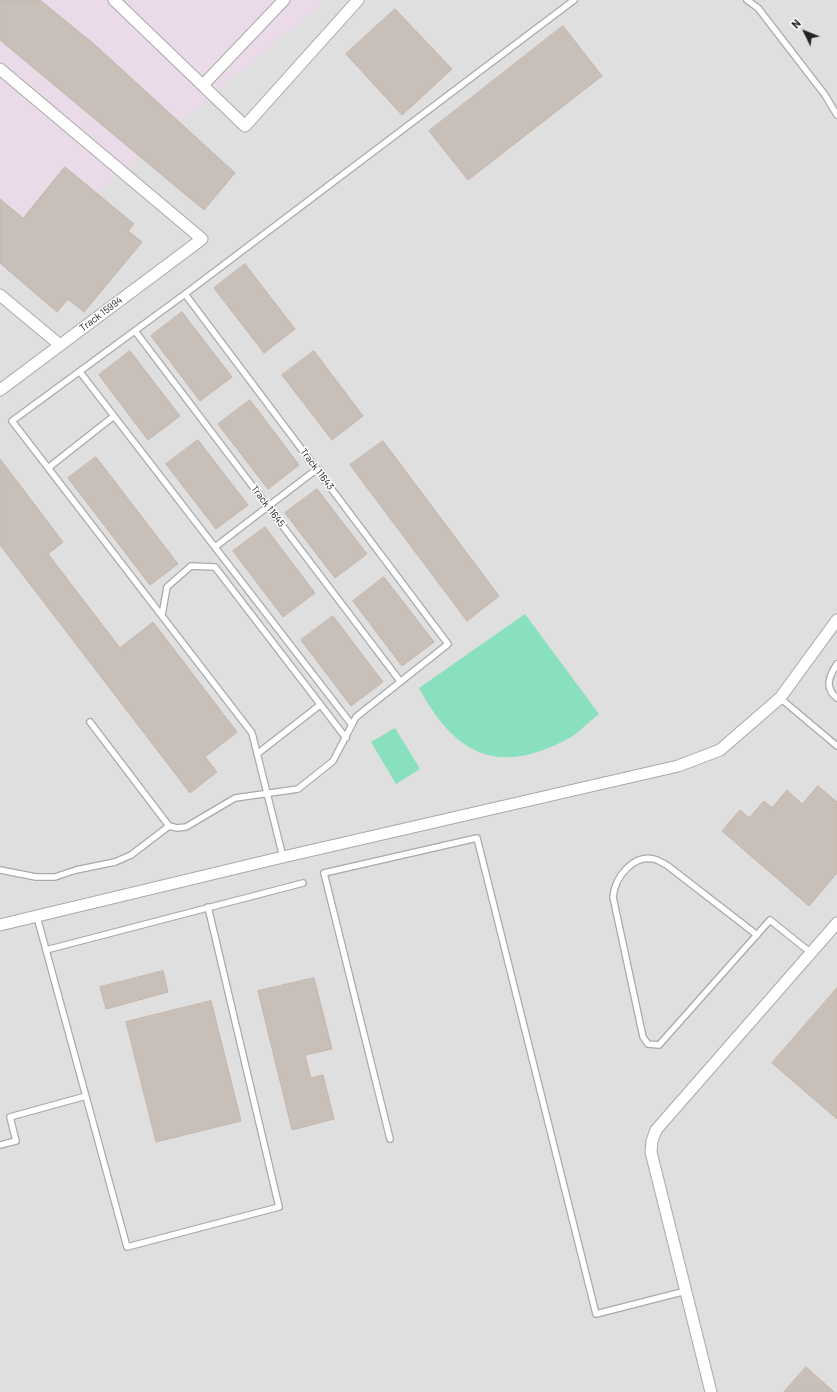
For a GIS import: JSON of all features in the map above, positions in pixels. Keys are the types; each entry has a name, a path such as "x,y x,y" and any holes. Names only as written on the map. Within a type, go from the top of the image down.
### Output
{"street":[{"path":"114,0 245,126 358,0"},
{"path":"203,85 284,0"},
{"name":"Track 15994","path":"0,69 202,238 0,390"},
{"path":"0,295 60,345"},
{"path":"0,925 283,857 678,766 720,750 780,698 837,620"},
{"path":"710,1392 651,1152 652,1141 656,1130 837,923"}],"lane":[{"path":"283,857 252,733 12,421 185,294 574,0"},
{"path":"747,0 762,13 825,95 837,115"},
{"name":"Track 11643","path":"185,294 448,644 400,681"},
{"name":"Track 11645","path":"135,331 400,681"},
{"path":"80,372 352,725"},
{"path":"48,468 114,416"},
{"path":"215,547 317,469"},
{"path":"162,615 167,587 191,566 214,567 346,738"},
{"path":"837,664 829,676 831,692 837,698"},
{"path":"90,722 169,826 177,828 186,827 235,798 298,789 333,760 356,717 400,681"},
{"path":"780,698 837,746"},
{"path":"257,754 320,705"},
{"path":"0,870 36,877 55,877 76,870 115,862 131,855 169,826"},
{"path":"390,1139 324,873 477,838 596,1314 686,1291"},
{"path":"757,935 668,866 657,860 646,859 631,865 620,875 614,886 613,897 643,1037 648,1044 659,1045 757,935 770,920 811,953"},
{"path":"46,950 303,883"},
{"path":"37,916 127,1247 279,1207 208,908"},
{"path":"0,1145 16,1141 10,1118 86,1096"}],"shaded area":[{"path":"0,0 837,0 837,1392 0,1392"},
{"path":"0,0 326,0 0,273"}],"green space":[{"path":"525,614 599,714 573,736 549,748 534,753 514,757 496,756 479,752 464,744 451,733 429,705 419,688"},
{"path":"395,728 420,769 396,784 371,742"}],"building":[{"path":"0,0 40,0 94,44 235,173 204,210 0,40"},
{"path":"395,9 452,69 402,115 346,54"},
{"path":"563,26 602,76 468,180 429,131"},
{"path":"65,167 134,224 128,231 142,242 84,312 68,299 57,312 0,263 0,199 23,218"},
{"path":"245,264 295,329 264,353 214,288"},
{"path":"182,312 232,377 200,401 151,336"},
{"path":"130,351 180,416 148,440 99,375"},
{"path":"314,351 363,416 332,440 282,375"},
{"path":"250,400 299,465 268,489 218,424"},
{"path":"198,440 248,505 216,529 166,464"},
{"path":"383,441 499,596 467,621 350,465"},
{"path":"96,457 178,564 150,585 68,478"},
{"path":"0,459 63,542 48,554 120,648 153,622 237,732 205,757 217,772 190,793 0,545"},
{"path":"317,489 367,554 335,578 285,513"},
{"path":"265,527 315,593 283,617 233,551"},
{"path":"384,577 434,642 402,666 353,601"},
{"path":"333,616 383,682 351,706 301,640"},
{"path":"818,786 837,802 837,873 809,906 722,831 740,810 749,818 764,801 772,808 787,790 802,804"},
{"path":"163,971 168,992 106,1009 100,987"},
{"path":"314,978 332,1049 305,1055 311,1078 323,1075 334,1119 292,1130 258,991"},
{"path":"837,988 837,1119 772,1063"},
{"path":"211,1001 241,1121 156,1142 126,1022"},
{"path":"806,1367 834,1392 784,1392"}]}
